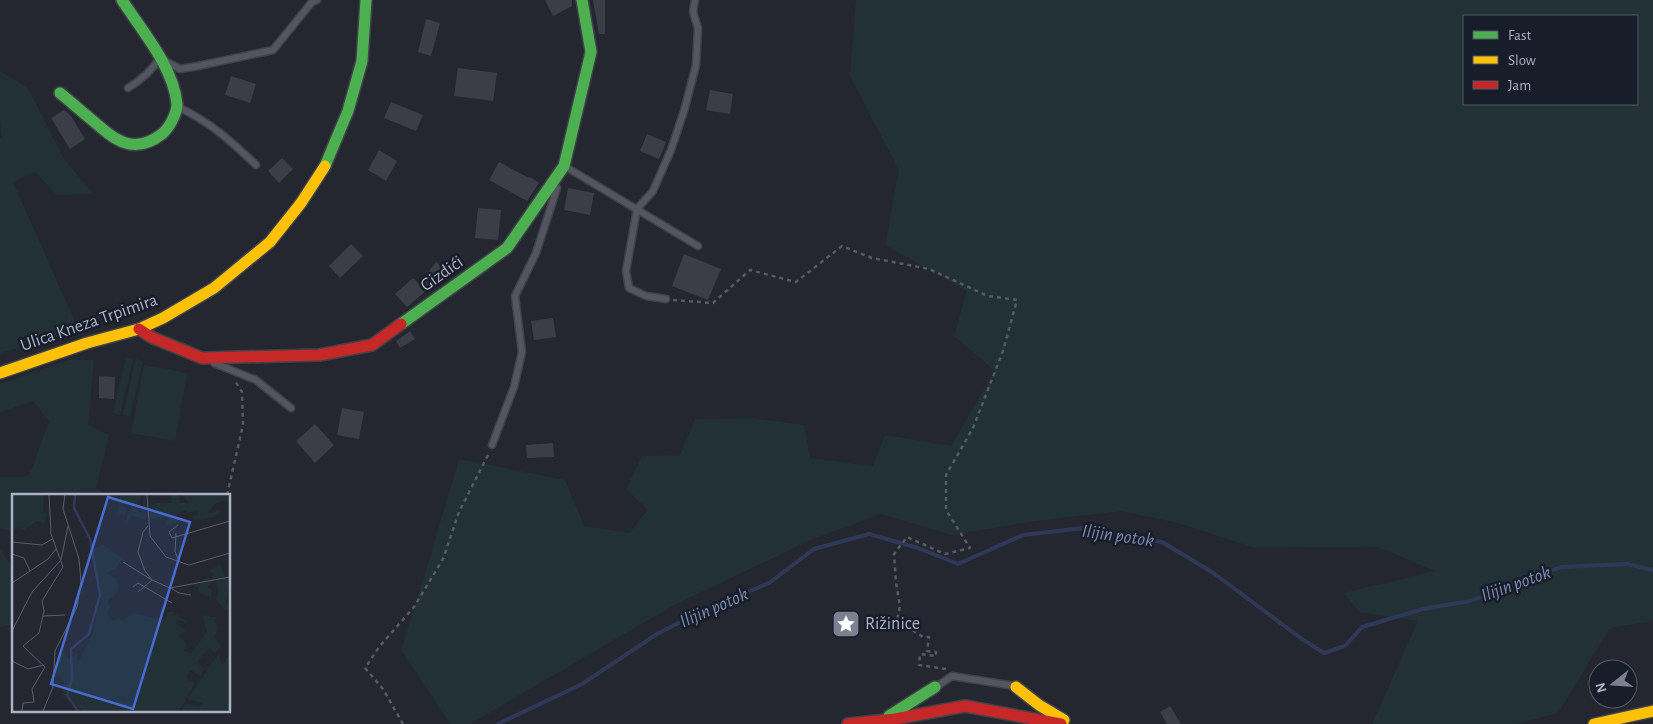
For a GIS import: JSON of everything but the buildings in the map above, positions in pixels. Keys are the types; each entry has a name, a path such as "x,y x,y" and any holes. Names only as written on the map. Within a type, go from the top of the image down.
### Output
{"main road":[{"path":"60,93 114,139 136,145 151,142 168,129 177,106 170,79 160,58 122,0"},
{"name":"Ulica Kneza Trpimira","path":"0,373 87,343 139,329 163,318 214,288 270,242 300,203 328,161 348,111 362,61 366,0"},
{"name":"Gizdići","path":"139,329 151,337 202,358 319,356 372,345 482,267 507,248 564,166 591,52 582,0"},
{"path":"1016,686 1039,705 1071,724"},
{"path":"881,720 935,687"},
{"path":"848,724 965,706 1061,724"},
{"path":"1594,724 1653,711"}],"lane":[{"path":"128,88 152,70 160,58 180,68 273,50 312,2 317,0"},
{"path":"666,300 646,296 629,288 626,271 637,209 653,191 671,150 696,65 698,28 693,12 695,0"},
{"path":"177,106 199,117 229,138 256,165"},
{"path":"492,446 514,387 522,352 514,296 536,253 564,166 698,246"},
{"path":"202,358 256,380 291,408"},
{"path":"935,687 952,676 1016,686"}],"path":[{"path":"666,300 713,303 750,270 796,282 842,246 872,258 929,270 988,296 1016,300 1003,351 973,428 946,475 946,510 970,548 945,554 907,537 894,554 900,606 897,620 923,637 930,637 928,651 936,652 936,656 920,654 919,665 953,670 952,676"},
{"path":"228,369 242,392 243,425 228,494"},
{"path":"403,724 383,689 365,668 379,647 414,608 443,559 459,512 492,446"}],"shaded area":[{"path":"856,0 1653,0 1653,621 1610,628 1591,659 1588,659 1588,664 1558,713 1516,724 1372,724 1418,621 1359,612 1344,593 1435,571 1378,547 1255,548 1178,523 1121,511 1036,521 952,535 881,514 813,539 674,605 470,724 452,724 449,722 401,650 459,459 565,480 584,526 629,533 648,510 626,489 642,456 680,455 695,419 750,418 804,425 810,458 873,466 885,435 951,446 995,371 954,336 967,291 885,245 899,170 850,76"},
{"path":"0,71 28,88 64,159 93,194 57,195 35,172 13,182 79,331 0,353 0,138 2,139"},
{"path":"126,357 133,359 120,415 113,413"},
{"path":"136,359 143,361 130,416 123,415"},
{"path":"69,360 94,360 88,425 109,435 96,488 104,494 12,494 12,531 0,528 0,477 26,477 31,471 49,421 33,401 0,412 0,384"},
{"path":"144,365 187,373 175,441 131,433"},
{"path":"0,549 12,567 12,624 0,627"}],"waterway":[{"name":"Ilijin potok","path":"498,724 582,684 657,634 698,613 769,583 814,549 869,534 918,548 958,564 1023,535 1084,528 1162,542 1212,572 1302,639 1324,653 1345,646 1362,627 1423,609 1470,601 1561,567 1627,564 1653,570"}],"traffic: fast":[{"path":"60,93 109,134 125,143 133,145 152,141 170,125 176,112 177,104 170,76 156,49 122,0"},
{"path":"325,166 348,111 362,61 366,0"},
{"path":"401,324 507,248 564,166 591,52 582,0"},
{"path":"889,716 935,687"}],"traffic: slow":[{"path":"0,373 87,343 139,329 163,318 214,288 270,242 301,203 325,166"},
{"path":"1016,687 1039,705 1064,720"},
{"path":"1594,724 1653,711"}],"traffic: jam":[{"path":"139,329 151,337 202,358 319,355 372,345 401,324"},
{"path":"848,724 895,719 965,706 1061,724"}],"place":[{"name":"Rižinice","path":"846,624"}]}
